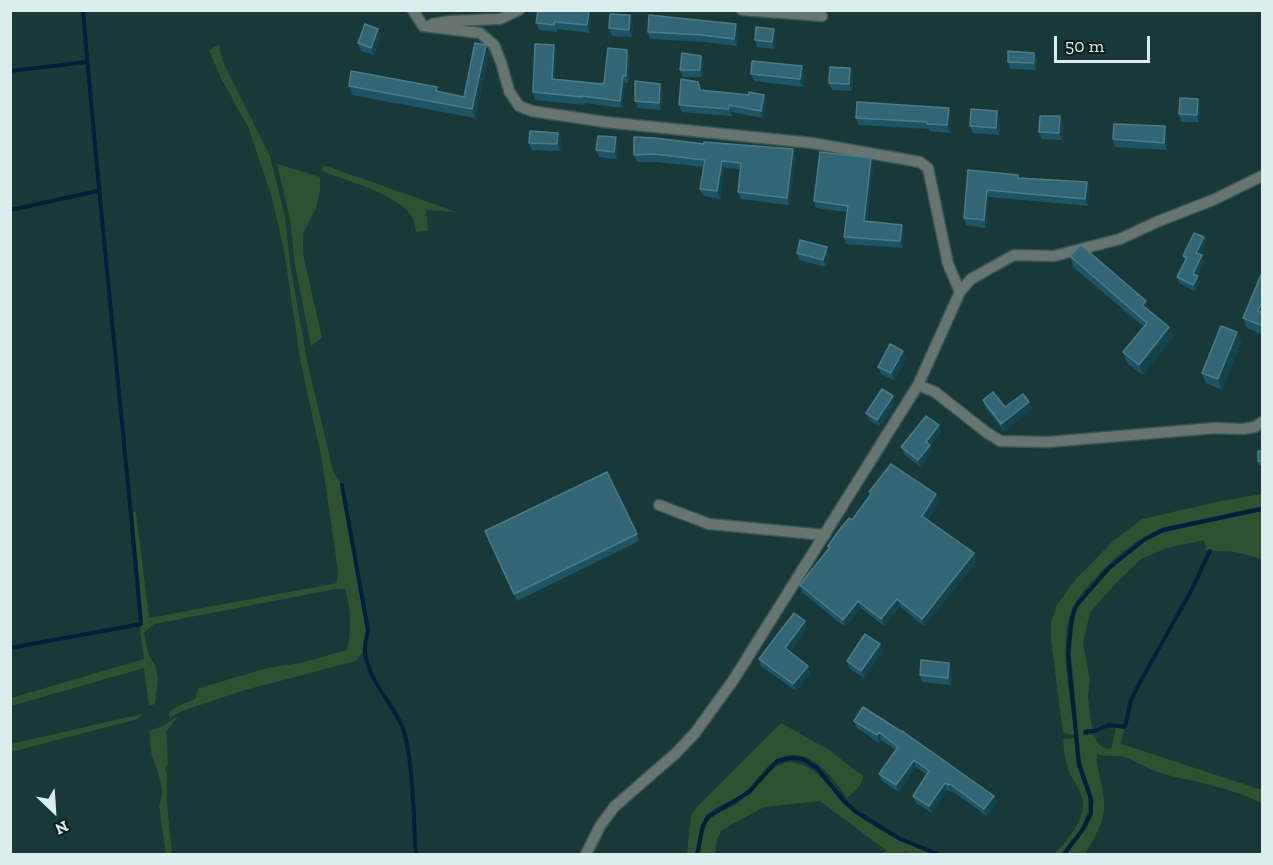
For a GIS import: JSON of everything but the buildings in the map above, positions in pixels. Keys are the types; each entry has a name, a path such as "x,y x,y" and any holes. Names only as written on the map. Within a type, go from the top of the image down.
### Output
{"street":[{"path":"413,10 423,26"},
{"path":"423,26 450,21 500,19 519,10"},
{"path":"742,10 822,16"},
{"path":"423,26 480,33 494,45 509,91 519,106 532,111 605,122 812,142 920,162 928,168 948,264 960,292"},
{"path":"586,855 600,826 614,807 675,754 695,733 734,679 918,385 960,292 971,279 1014,255 1054,256 1120,239 1213,200 1263,176"},
{"path":"918,385 935,392 1000,441 1048,442 1215,428 1243,429 1255,427 1263,422"},
{"path":"659,505 709,524 825,535"}],"green space":[{"path":"219,45 222,60 270,156 285,217 290,264 307,361 333,471 340,482 366,631 363,651 356,661 245,690 179,712 170,718 169,713 174,708 195,699 199,688 268,668 300,663 347,650 350,627 349,604 345,589 336,589 154,624 144,633 149,656 155,665 158,678 155,704 149,706 144,668 11,706 11,698 144,659 140,630 143,623 133,512 136,512 149,618 337,583 338,571 322,460 300,359 284,250 271,194 248,127 221,78 209,50"},
{"path":"277,164 320,177 316,208 303,234 303,254 322,338 311,346 295,264 290,219"},
{"path":"323,165 457,212 426,210 428,231 416,232 413,218 396,202 372,189 322,171"},
{"path":"1262,494 1262,506 1161,528 1153,532 1115,558 1082,593 1068,620 1066,635 1067,669 1075,735 1063,733 1051,639 1051,622 1057,605 1075,580 1113,541 1142,519"},
{"path":"1262,510 1262,559 1236,552 1206,550 1204,540 1167,548 1141,559 1090,612 1083,643 1090,680 1088,696 1092,729 1084,730 1083,735 1094,735 1101,746 1109,749 1112,747 1116,727 1124,729 1121,744 1262,790 1262,803 1226,789 1163,774 1124,757 1097,754 1104,801 1101,822 1085,854 1067,854 1087,827 1094,801 1081,762 1071,654 1072,629 1077,607 1113,567 1144,541 1161,533"},
{"path":"142,714 138,719 11,752 11,744"},
{"path":"178,716 166,732 168,763 165,768 172,854 166,854 159,805 162,794 151,753 149,731 163,726"},
{"path":"781,723 829,750 864,777 858,788 847,798 827,772 809,759 799,755 789,755 778,759 745,792 708,814 700,827 696,854 687,854 691,816 697,807"},
{"path":"1075,738 1076,762 1088,794 1088,811 1080,831 1061,854 1054,854 1070,836 1082,813 1082,797 1068,767 1063,743 1063,739"},
{"path":"790,762 811,769 845,805 862,819 891,836 931,854 904,852 903,854 878,854 887,851 820,801 764,807 722,830 717,838 715,854 700,854 704,830 711,818 742,800 774,768"}],"waterway":[{"path":"10,648 141,624 83,10"},
{"path":"10,71 87,62"},
{"path":"10,210 98,191"},
{"path":"342,485 368,630 365,644 367,663 371,674 396,714 405,735 412,780 416,854"},
{"path":"1064,854 1083,829 1091,813 1091,799 1079,765 1068,654 1072,618 1076,606 1109,568 1144,540 1163,530 1262,509"},
{"path":"1085,732 1109,725 1125,727 1131,700 1191,591 1210,551"},
{"path":"697,854 703,826 708,817 749,792 777,761 791,758 803,759 817,768 855,811 900,839 938,854"}]}
